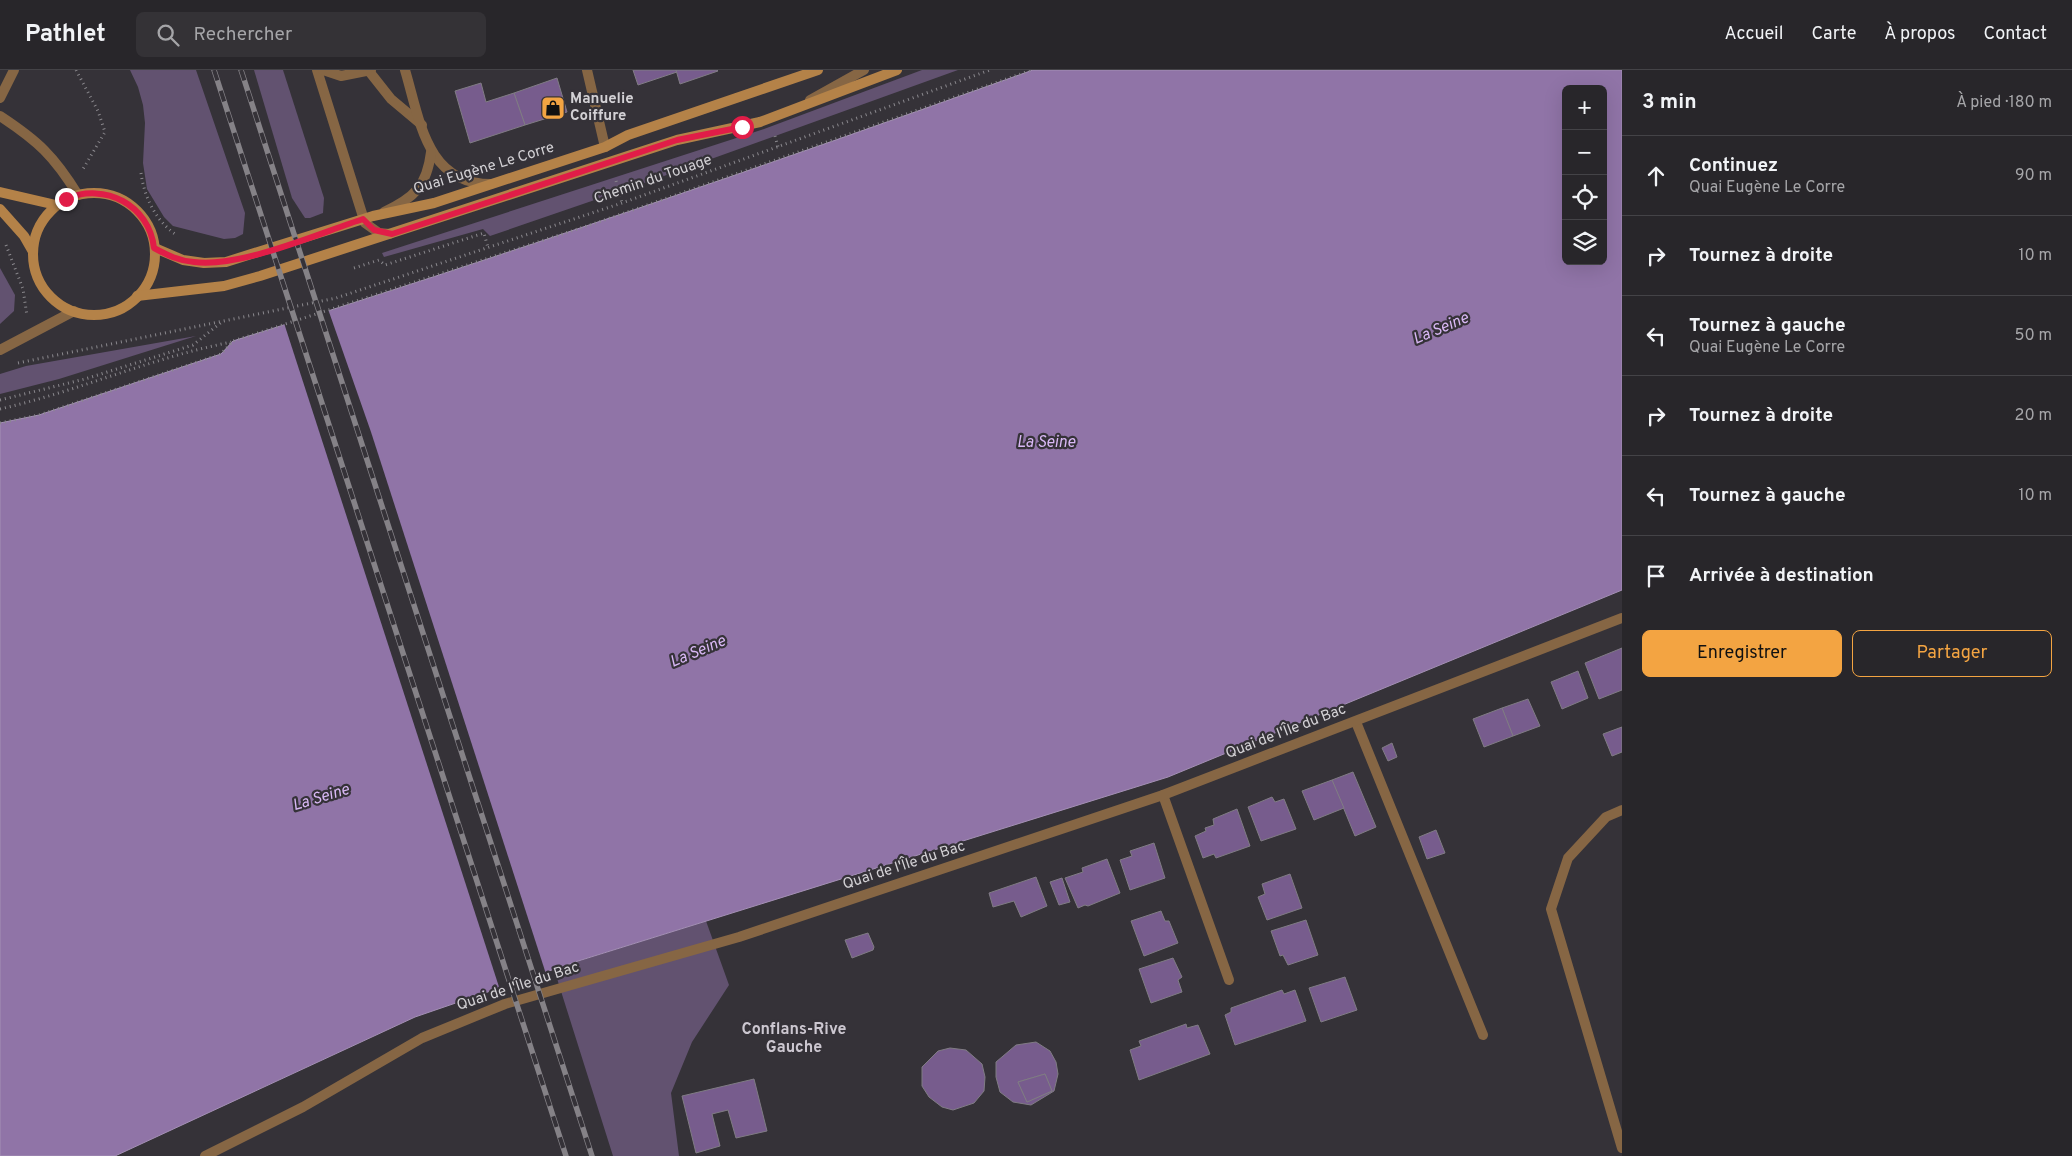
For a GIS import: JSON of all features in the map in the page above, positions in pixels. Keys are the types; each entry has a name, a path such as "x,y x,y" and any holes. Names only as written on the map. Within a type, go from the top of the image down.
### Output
{"main road":[{"name":"Quai Eugène Le Corre","path":"154,248 183,260 220,263 243,258 363,219 434,203 605,147 628,136 818,70"},
{"path":"137,296 224,286 317,259 677,140 742,127 796,109 896,70"},
{"path":"0,192 56,206"},
{"path":"101,193 125,202 136,209 146,222 154,248 152,272 145,288 124,307 102,314 85,314 56,302 45,291 34,269 32,250 38,227 56,206 78,195 101,193"},
{"path":"0,209 24,236 32,250"}],"street":[{"path":"0,98 14,70"},
{"path":"317,70 363,219 374,230 392,234"},
{"path":"322,70 340,76 369,70 391,99 422,125"},
{"path":"405,70 431,152 444,168 461,179 475,183 492,184"},
{"path":"587,70 605,147"},
{"path":"796,109 864,70"},
{"path":"0,116 32,137 46,150 66,175 78,195"},
{"path":"374,216 400,203 418,190 429,172 431,152"},
{"path":"0,350 74,311"},
{"name":"Quai de l'Île du Bac","path":"205,1156 304,1108 422,1038 505,1004 739,937 1163,795 1622,618"},
{"path":"1356,722 1483,1035"},
{"path":"1163,795 1229,980"},
{"path":"1622,810 1606,817 1568,858 1550,908 1622,1148"}],"path":[{"path":"76,70 98,111 105,132 90,160"},
{"name":"Chemin du Touage","path":"38,358 321,302 622,203 990,70"},
{"path":"0,409 61,393 203,347 233,342 590,225 1032,70"},
{"path":"141,173 147,198 162,224 178,236"},
{"path":"616,181 622,203"},
{"path":"354,268 379,260 385,265 484,233 488,248"},
{"path":"5,242 23,289 29,336"},
{"path":"0,400 85,379 193,345 224,321"},
{"path":"0,424 39,415 221,354 233,342"}],"shaded area":[{"path":"130,70 196,70 245,213 243,234 235,238 224,239 173,226 164,217 147,189 143,163 145,123 143,105 138,87"},
{"path":"254,70 283,70 324,198 323,213 305,218 292,198"},
{"path":"922,70 958,70 650,181 490,236 483,229 384,257 382,253 761,130"},
{"path":"0,268 15,295 14,311 0,324"},
{"path":"196,336 59,379 0,394 0,374 26,366"},
{"path":"706,921 729,985 692,1042 671,1093 679,1156 613,1156 554,969"}],"water":[{"name":"La Seine","path":"1033,70 1622,70 1622,590 1168,777 575,962 415,1017 115,1156 0,1156 0,423 39,415 221,354 233,341 534,243"}],"pier":[{"path":"328,309 371,432 546,974 500,990 284,323"}],"building":[{"path":"633,70 676,70 677,72 638,85"},
{"path":"676,70 717,70 718,71 680,84"},
{"path":"557,78 567,112 525,125 514,93"},
{"path":"481,83 486,102 514,93 525,125 470,143 455,91"},
{"path":"1622,648 1622,690 1599,699 1585,663"},
{"path":"1578,671 1588,698 1562,709 1551,682"},
{"path":"1528,699 1540,726 1513,736 1502,708"},
{"path":"1502,708 1513,736 1484,747 1473,719"},
{"path":"1622,727 1622,752 1612,756 1603,734"},
{"path":"1392,743 1397,757 1388,761 1382,748"},
{"path":"1353,772 1376,827 1355,836 1332,780"},
{"path":"1332,780 1344,808 1314,820 1302,791"},
{"path":"1272,797 1275,802 1284,799 1296,829 1261,841 1248,807"},
{"path":"1237,809 1250,846 1216,858 1214,854 1203,858 1195,836 1206,831 1205,828 1214,825 1213,819"},
{"path":"1436,830 1445,853 1427,859 1419,837"},
{"path":"1154,843 1165,878 1130,890 1120,860 1132,856 1130,851"},
{"path":"1107,859 1120,893 1078,908 1065,878 1083,872 1082,868"},
{"path":"1290,874 1302,908 1267,920 1258,897 1265,894 1262,884"},
{"path":"1036,877 1047,906 1021,917 1014,901 993,907 989,893"},
{"path":"1062,878 1070,902 1059,905 1050,882"},
{"path":"1161,911 1165,921 1169,921 1178,943 1144,956 1131,921"},
{"path":"1306,920 1318,955 1288,965 1283,955 1280,956 1271,931"},
{"path":"868,933 874,947 873,950 852,958 845,940"},
{"path":"1173,958 1182,977 1178,980 1182,992 1151,1003 1139,969"},
{"path":"1345,977 1357,1010 1321,1022 1309,988"},
{"path":"1282,990 1284,994 1295,990 1306,1021 1235,1045 1225,1015 1231,1012 1231,1008"},
{"path":"1186,1024 1187,1028 1198,1025 1210,1054 1139,1080 1130,1050 1141,1046 1139,1041"},
{"path":"1036,1042 1050,1051 1056,1062 1058,1074 1054,1091 1031,1105 1013,1102 1000,1092 996,1077 996,1062 1016,1045","holes":["1045,1074 1052,1091 1027,1102 1018,1082"]},
{"path":"950,1048 966,1050 982,1064 985,1077 984,1091 974,1103 953,1110 942,1107 929,1097 922,1086 922,1067 938,1051"},
{"path":"1045,1074 1052,1091 1027,1102 1018,1082"},
{"path":"754,1079 767,1131 736,1138 728,1110 712,1114 720,1146 696,1153 682,1096"}],"railway":[{"path":"214,70 566,1156"},
{"path":"241,70 592,1156"}],"place":[{"name":"Manuelie Coiffure","path":"553,108"}],"district":[{"name":"Conflans-Rive Gauche","path":"794,1039"}],"route":[{"path":"66,199 91,193 101,193 119,198 136,209 146,222 154,248 169,256 183,260 220,263 243,258 363,219 368,227 385,234 392,234 677,140 742,127"}]}
